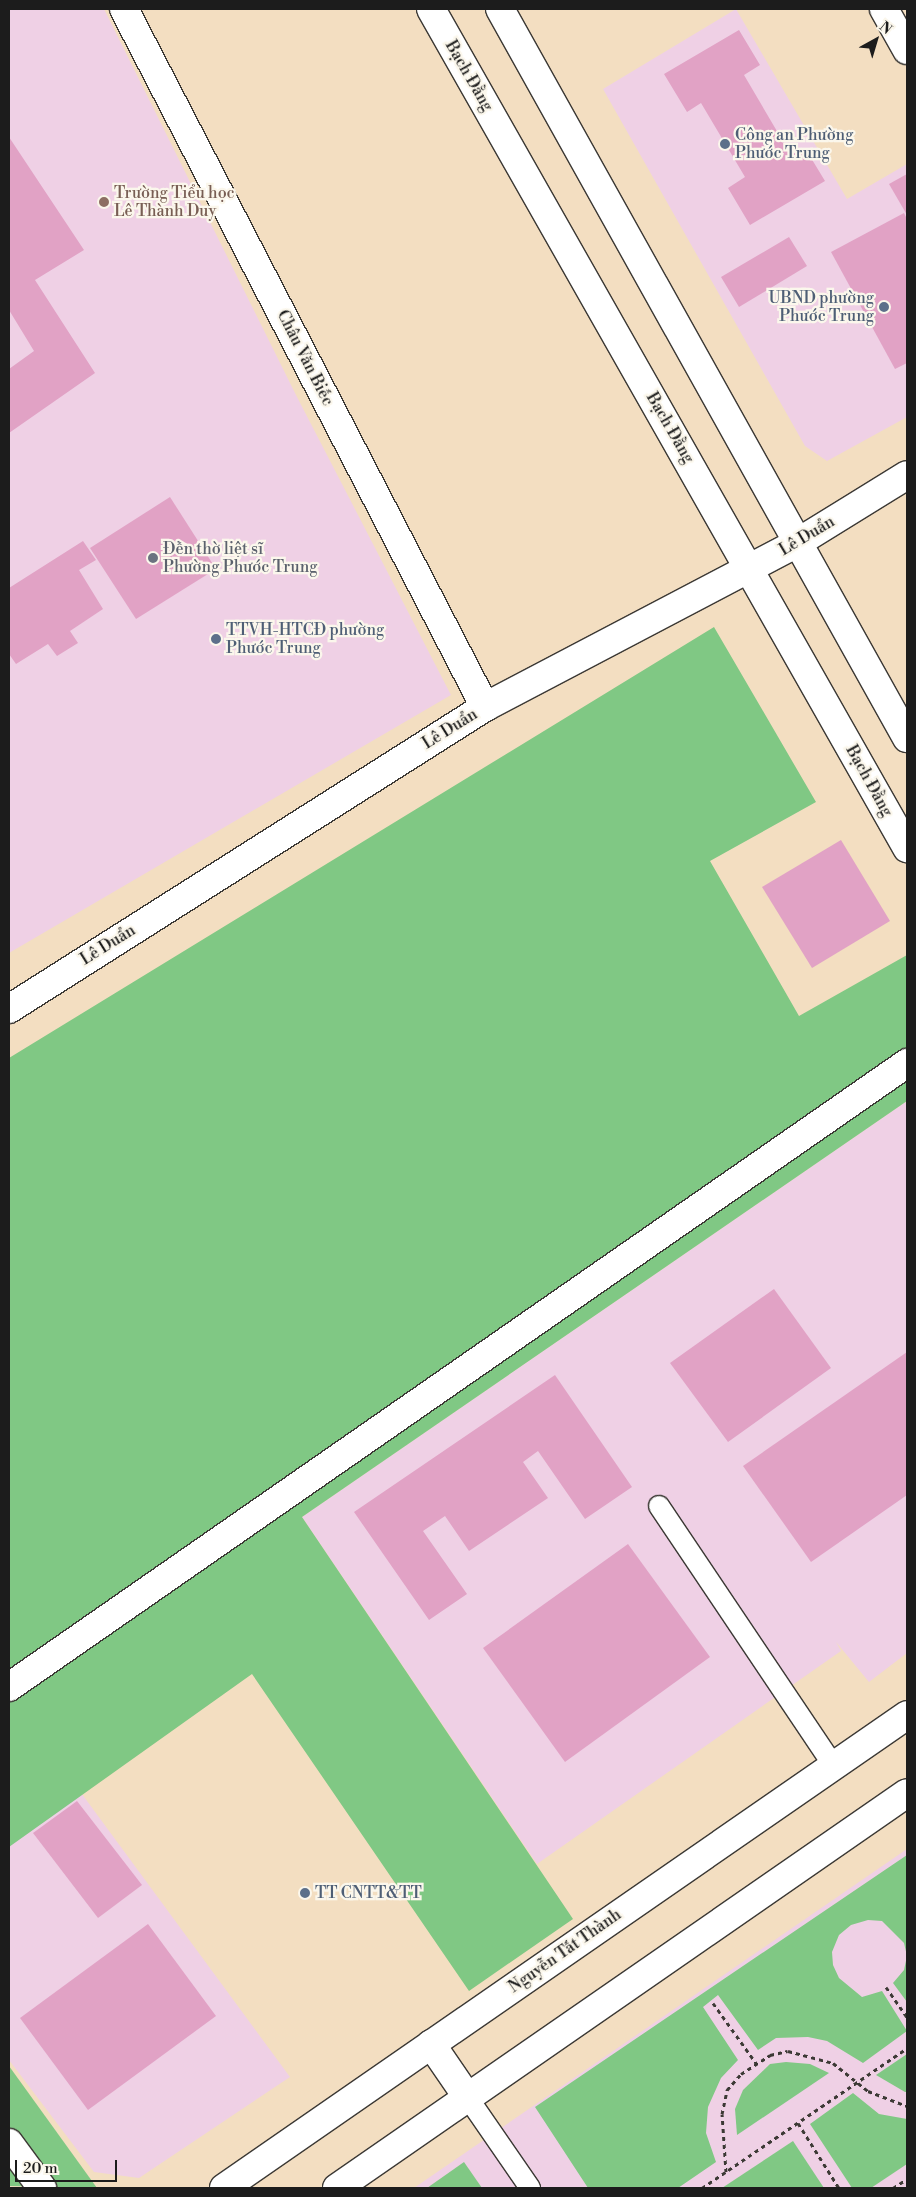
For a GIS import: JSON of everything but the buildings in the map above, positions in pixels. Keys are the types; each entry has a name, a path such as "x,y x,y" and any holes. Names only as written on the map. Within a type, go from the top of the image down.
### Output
{"street":[{"name":"Châu Văn Biếc","path":"124,9 485,707"},
{"name":"Bạch Đằng","path":"431,9 907,848"},
{"path":"500,9 907,738"},
{"path":"884,9 907,50"},
{"name":"Lê Duẩn","path":"9,1008 485,707 750,569 797,543 907,475"},
{"path":"9,1687 907,1063"},
{"name":"Nguyễn Tất Thành","path":"224,2188 907,1715"},
{"path":"337,2188 907,1793"},
{"path":"431,2044 468,2098"},
{"path":"9,2143 42,2188"}],"lane":[{"path":"659,1506 834,1766"},
{"path":"468,2098 530,2188"}],"path":[{"path":"886,1987 907,2017"},
{"path":"713,2003 756,2063"},
{"path":"702,2188 907,2048"},
{"path":"726,2172 722,2123 727,2090 741,2074 770,2055 788,2051 810,2054 834,2062 855,2083 907,2106"},
{"path":"798,2123 839,2188"},
{"path":"894,2188 907,2179"}],"shaded area":[{"path":"9,9 104,9 296,395 451,695 9,953"},
{"path":"736,9 847,199 907,164 907,417 827,461 805,446 603,89"},
{"path":"907,1101 907,1653 869,1682 836,1642 841,1651 537,1864 302,1517"},
{"path":"76,1786 290,2077 139,2178 94,2172 9,2060 9,1839"},
{"path":"907,1849 907,2188 414,2188"}],"green space":[{"path":"714,627 816,802 710,861 799,1016 907,955 907,1101 302,1517 573,1919 469,1991 252,1674 9,1847 9,1058"},
{"path":"907,1855 907,1956 904,1943 882,1921 868,1920 851,1925 839,1935 832,1952 833,1965 839,1978 862,1997 882,1991 907,2031 863,2063 827,2041 808,2037 776,2038 758,2050 718,1995 703,2007 738,2060 721,2078 708,2107 706,2133 716,2162 678,2188 588,2188 535,2107"},
{"path":"907,1956 907,2002 893,1983 904,1970"},
{"path":"907,2054 907,2092 905,2092 876,2075"},
{"path":"786,2062 810,2064 829,2073 737,2135 735,2109 743,2090 770,2064"},
{"path":"9,2066 97,2188 9,2186"},
{"path":"853,2093 879,2114 907,2119 907,2164 871,2188 852,2188 810,2124"},
{"path":"793,2141 824,2188 722,2188"},
{"path":"464,2162 482,2188 427,2188"}],"place":[{"name":"Công an Phường Phước Trung","path":"725,144"},
{"name":"Trường Tiểu học Lê Thành Duy","path":"104,202"},
{"name":"UBND phường Phước Trung","path":"884,307"},
{"name":"Đền thờ liệt sĩ Phường Phước Trung","path":"153,558"},
{"name":"TTVH-HTCĐ phường Phước Trung","path":"216,639"},
{"name":"TT CNTT&TT","path":"305,1893"}]}
